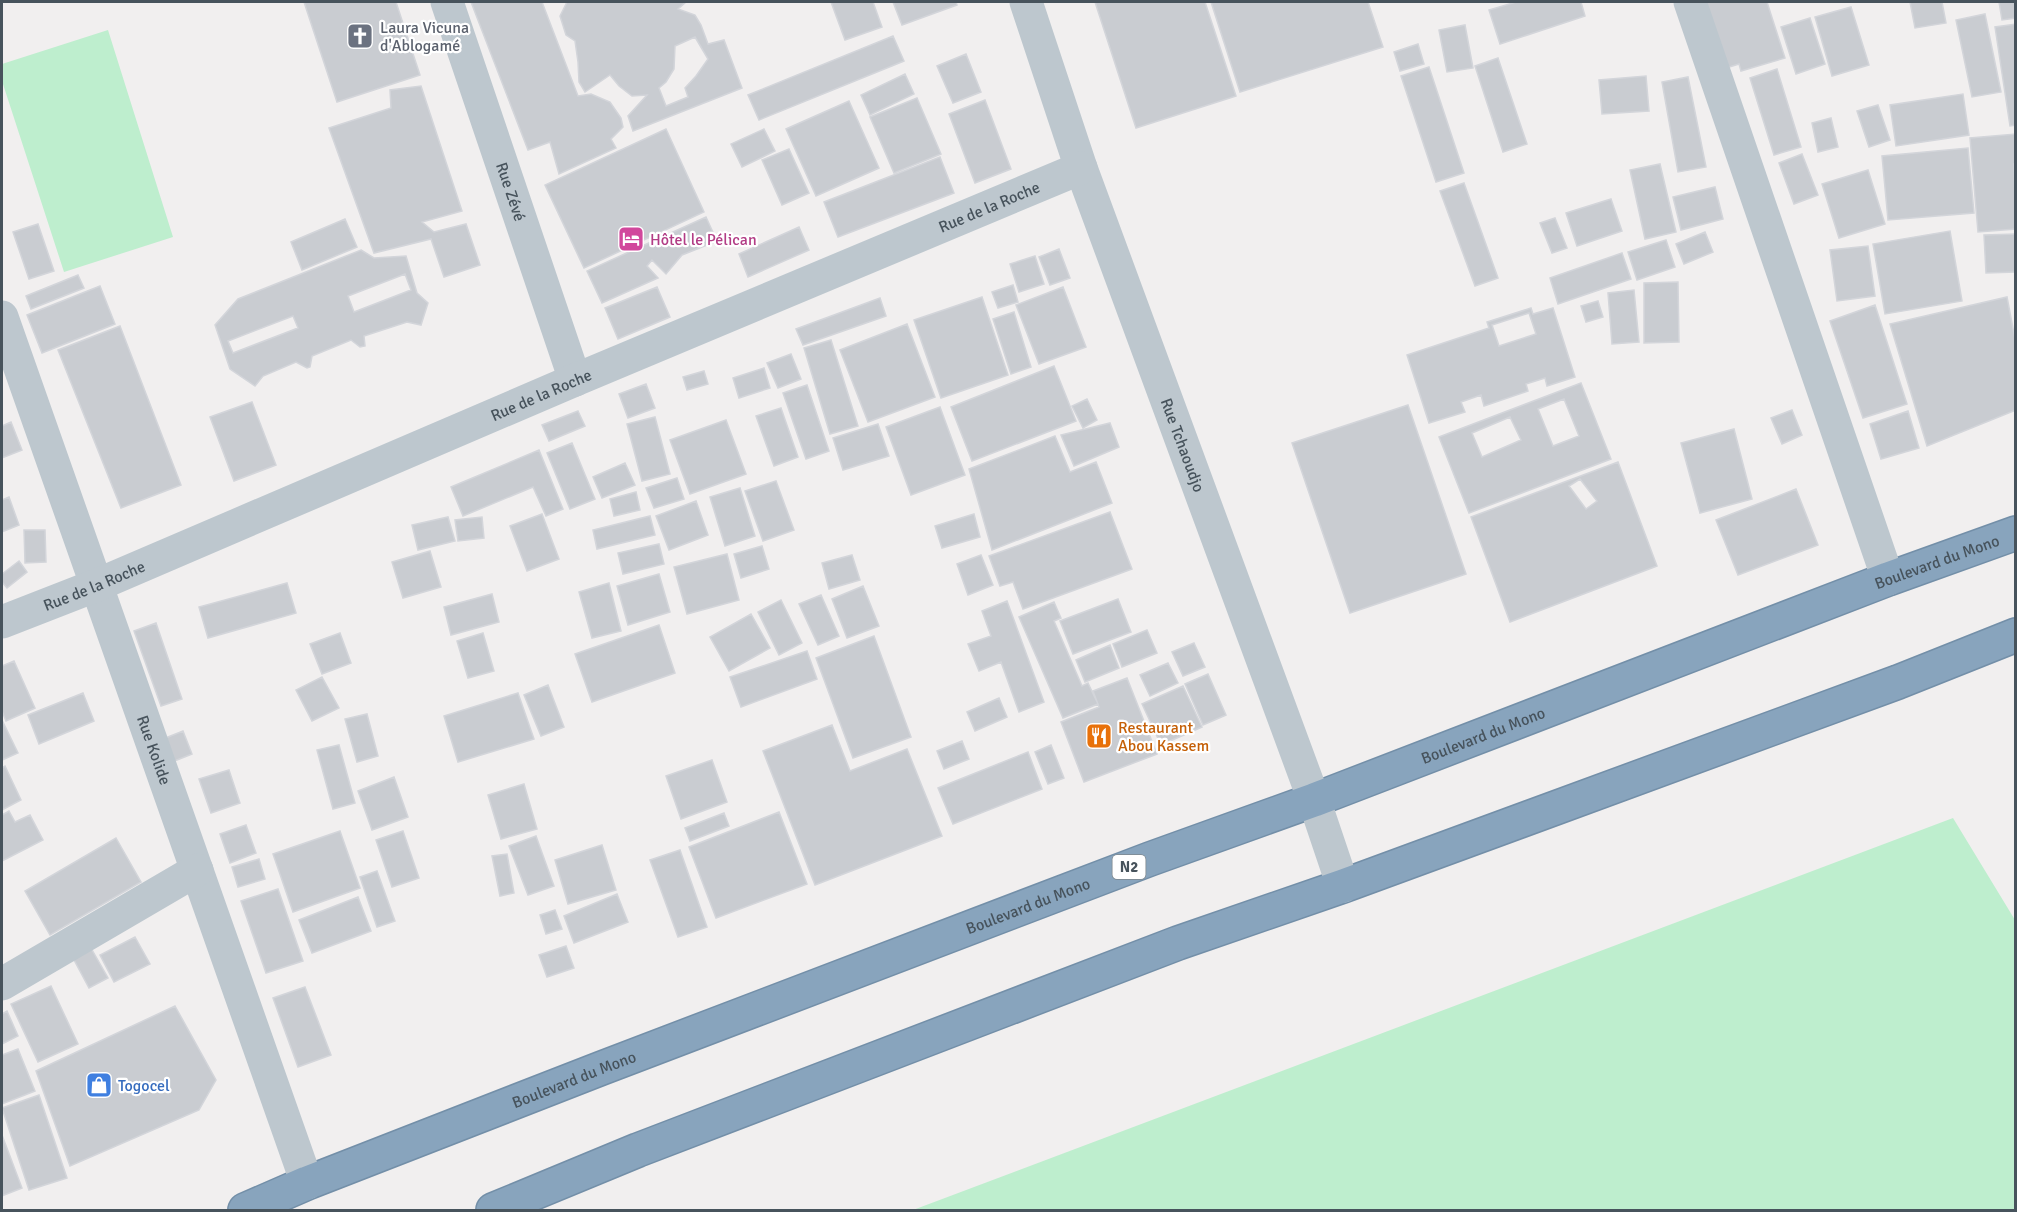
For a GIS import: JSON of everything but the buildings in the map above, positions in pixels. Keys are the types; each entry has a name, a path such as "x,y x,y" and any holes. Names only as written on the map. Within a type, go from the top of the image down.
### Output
{"highway":[{"name":"Boulevard du Mono","path":"245,1210 307,1183 602,1068 1139,863 1314,800 1887,579 2016,533"},
{"path":"493,1210 649,1146 1178,943 1343,886 1898,682 2016,635"}],"street":[{"name":"Rue Zévé","path":"447,2 575,380"},
{"name":"Rue Tchaoudjo","path":"1026,2 1081,168 1314,800 1343,886"},
{"path":"1690,2 1887,579"},
{"name":"Rue de la Roche","path":"2,622 97,585 575,380 1081,168"},
{"name":"Rue Kolide","path":"2,317 307,1183"},
{"path":"2,984 197,870"}],"green space":[{"path":"108,30 173,237 64,272 2,81 2,64"},
{"path":"1953,818 2015,920 2015,1210 913,1210"}],"place":[{"name":"Laura Vicuna d'Ablogamé","path":"360,36"},
{"name":"Hôtel le Pélican","path":"631,239"},
{"name":"Restaurant Abou Kassem","path":"1099,736"},
{"name":"Togocel","path":"99,1085"}]}
